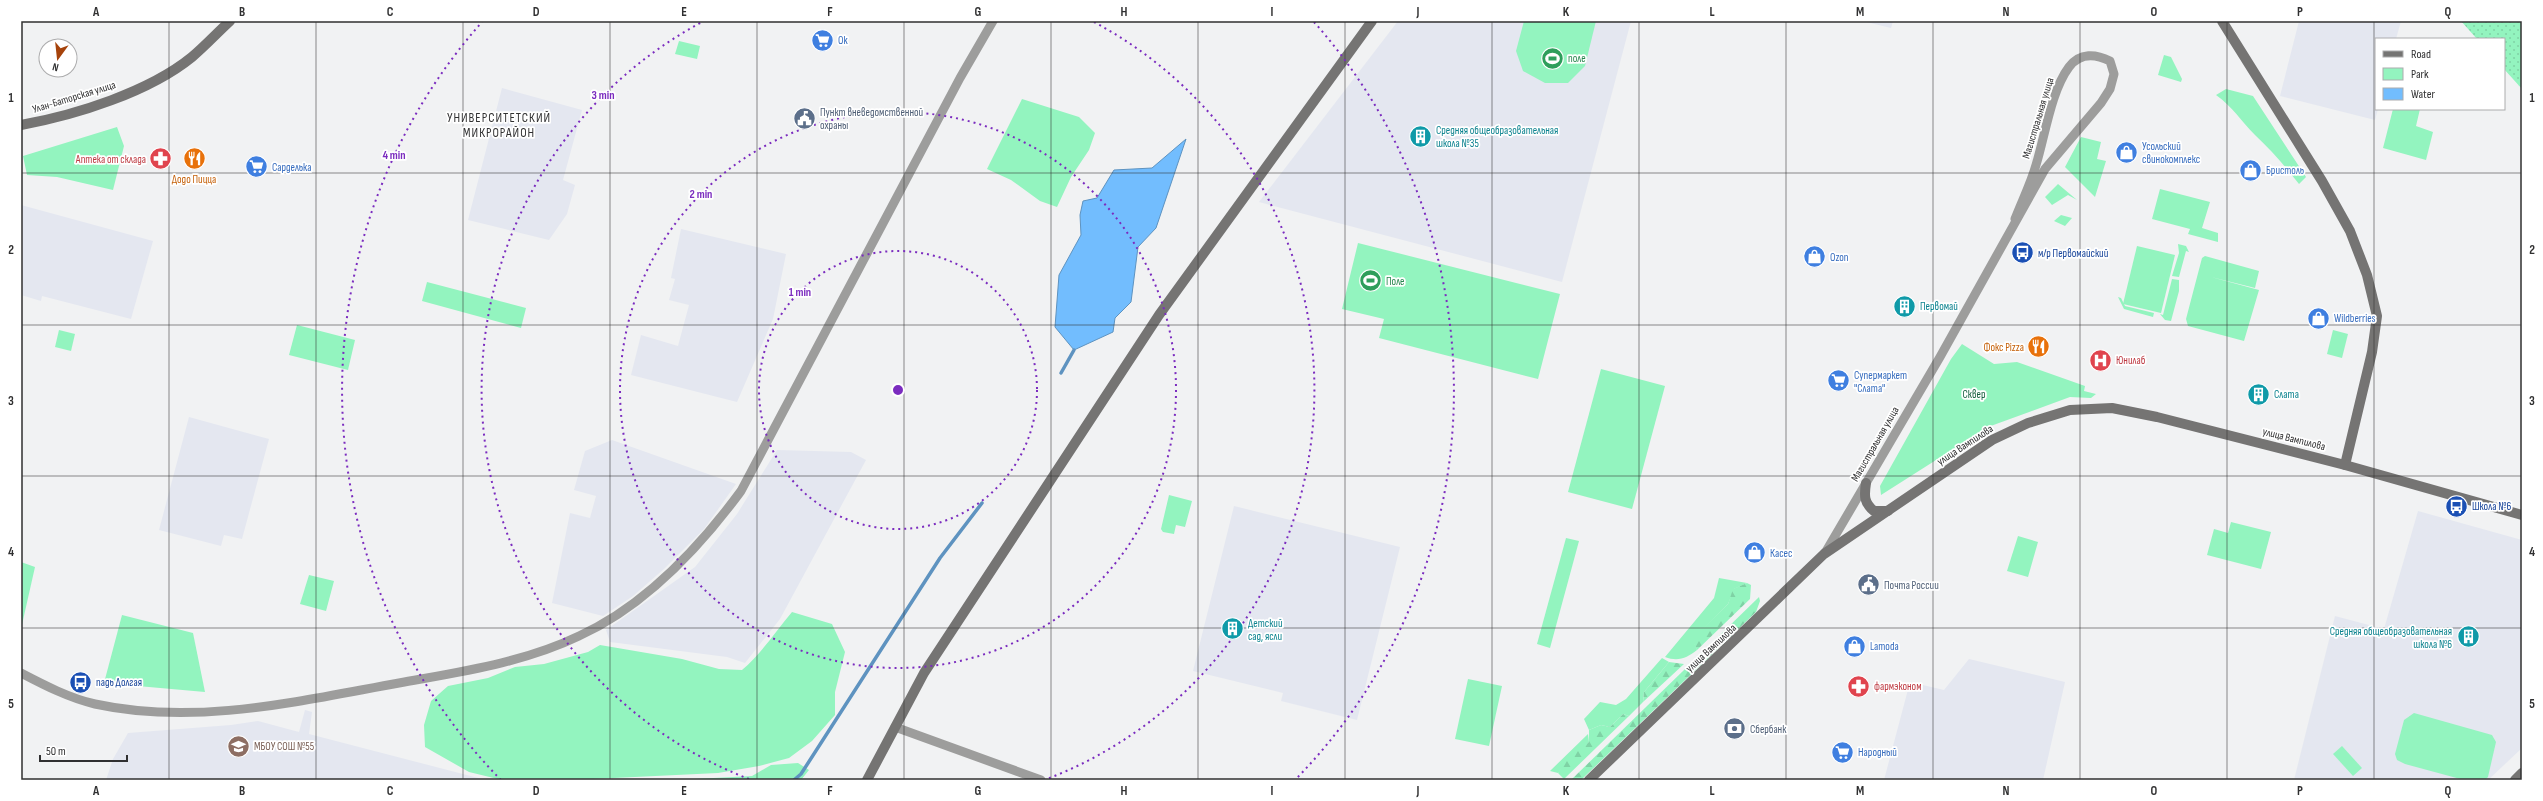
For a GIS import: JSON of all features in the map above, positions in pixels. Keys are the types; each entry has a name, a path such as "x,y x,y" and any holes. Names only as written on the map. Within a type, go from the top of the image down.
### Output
{"street":[{"name":"Улан-Баторская улица","path":"21,125 58,117 120,97 179,66 193,56 230,21"},
{"path":"21,673 47,686 93,703 158,712 211,713 276,706 526,657 580,636 624,610 658,583 710,533 741,491 960,78 993,21"},
{"path":"867,780 924,673 1159,315 1372,21"},
{"path":"2222,21 2322,181 2350,231 2367,275 2377,316 2372,352 2345,465"},
{"name":"Магистральная улица","path":"1824,554 1940,357 2016,219 2050,161 2102,103 2110,89 2114,74 2110,61 2098,55 2083,56 2069,66 2061,81 2036,166 2016,219"},
{"name":"улица Вампилова","path":"1589,780 1824,554 1992,440 2028,423 2070,410 2112,408 2158,417 2345,465 2522,515"},
{"path":"1866,483 1864,496 1867,505 1874,512 1888,511"},
{"path":"895,727 1041,780"},
{"path":"2515,780 2522,773"}],"shaded area":[{"path":"1398,21 1631,21 1562,282 1259,202"},
{"path":"1862,21 1893,21 1891,28"},
{"path":"2299,21 2401,21 2396,38 2375,38 2375,110 2378,110 2375,120 2280,96"},
{"path":"502,88 582,110 563,180 575,185 567,214 549,240 468,220"},
{"path":"21,205 153,241 131,319 42,296 41,301 21,295"},
{"path":"681,229 786,254 773,319 737,402 631,375 641,335 678,346 689,305 669,300 675,279 671,278"},
{"path":"189,417 269,439 242,539 224,535 221,546 159,530"},
{"path":"612,440 736,484 704,529 665,568 633,596 603,616 552,603 570,513 590,518 596,496 574,490 585,451"},
{"path":"777,450 851,452 866,460 780,619 745,663 727,657 610,642 606,630 695,567 737,514"},
{"path":"1234,506 1400,547 1357,720 1281,701 1283,693 1193,671"},
{"path":"2418,511 2522,540 2522,748 2488,780 2294,780 2335,616 2384,629"},
{"path":"1969,659 2065,682 2043,780 1884,780 1910,682 1944,690"},
{"name":"МБОУ СОШ №55","path":"305,710 312,712 309,734 486,780 106,780 113,759 128,733 231,725 258,721 299,732"}],"green space":[{"name":"поле","path":"1524,21 1596,21 1585,66 1568,83 1545,83 1523,71 1516,51"},
{"path":"2461,21 2522,21 2522,89 2505,70 2505,38 2476,38"},
{"path":"679,41 700,46 697,59 675,54"},
{"path":"2164,55 2171,57 2182,79 2181,82 2158,75"},
{"path":"2226,89 2253,96 2306,177 2299,184 2267,146 2250,130 2232,109 2216,95"},
{"path":"1022,99 1079,117 1095,133 1089,150 1071,177 1057,207 1040,201 1011,180 987,169"},
{"path":"2393,110 2420,110 2416,126 2433,132 2426,160 2383,148"},
{"path":"117,127 124,146 113,190 57,177 27,175 23,156"},
{"path":"2081,137 2101,142 2097,159 2106,161 2095,197 2065,167"},
{"path":"2058,184 2077,200 2068,195 2052,205 2045,197"},
{"path":"2160,189 2210,202 2202,228 2218,233 2218,242 2188,234 2190,229 2152,219"},
{"path":"2061,215 2072,218 2065,226 2054,221"},
{"path":"1358,243 1560,294 1538,379 1379,338 1384,319 1342,309"},
{"path":"2178,244 2186,246 2189,252 2186,251 2179,277 2172,276 2179,253"},
{"path":"2137,246 2175,255 2161,313 2123,304"},
{"path":"2205,256 2259,271 2255,288 2211,277 2259,290 2244,341 2188,326 2186,319 2202,258"},
{"path":"2172,279 2179,280 2179,291 2171,321 2165,320 2160,314 2163,315"},
{"path":"427,282 526,308 521,328 422,301"},
{"path":"2118,297 2121,298 2125,306 2154,313 2153,317 2124,309"},
{"path":"297,325 355,340 348,370 289,355"},
{"path":"59,330 75,334 71,351 55,347"},
{"path":"2333,330 2348,334 2342,358 2327,354"},
{"name":"Сквер","path":"1962,344 1994,364 2017,362 2085,386 2084,391 2096,394 2091,398 2070,397 1988,427 1881,495 1880,486 1951,359"},
{"path":"1601,369 1665,386 1632,509 1568,492"},
{"path":"1169,495 1192,501 1185,527 1176,525 1174,534 1163,532 1161,529"},
{"path":"2231,522 2271,532 2261,569 2207,555 2214,529 2228,533"},
{"path":"2018,536 2038,542 2028,577 2007,571"},
{"path":"1566,538 1579,541 1550,648 1537,644"},
{"path":"21,562 35,567 21,629"},
{"path":"309,575 334,581 326,611 300,604"},
{"path":"1719,578 1747,583 1734,589 1728,604 1693,640 1697,650 1690,655 1678,659 1665,657 1714,598"},
{"path":"1747,583 1751,585 1750,599 1697,650 1692,640 1728,604 1733,589"},
{"path":"1759,597 1760,601 1756,612 1581,780 1571,780"},
{"path":"792,612 832,624 845,652 835,692 835,715 812,741 789,758 759,766 718,773 572,780 502,780 469,772 425,747 424,725 431,701 448,686 488,678 515,667 544,664 588,652 600,645 682,659 719,669 742,670 762,649"},
{"path":"122,615 193,633 205,692 104,683"},
{"path":"1662,658 1669,662 1644,692 1643,702 1629,716 1623,714 1610,727 1601,725 1589,730 1584,719 1600,702 1616,705 1626,699"},
{"path":"1669,662 1684,664 1643,702 1644,692"},
{"path":"1468,679 1502,686 1489,746 1455,739"},
{"path":"2414,713 2492,735 2496,742 2488,777 2485,780 2464,780 2405,764 2397,760 2395,754 2404,720"},
{"path":"1623,714 1629,716 1564,779 1558,773 1569,756 1589,742 1589,730 1601,725 1610,727"},
{"path":"1588,734 1589,742 1568,761 1558,773 1550,771"},
{"path":"2342,746 2362,768 2353,776 2333,754"},
{"path":"798,763 809,770 801,780 675,780 752,776 771,765"}],"water":[{"path":"1186,139 1156,228 1138,247 1131,302 1115,318 1113,332 1074,350 1055,327 1059,275 1081,235 1080,215 1083,201 1097,198 1114,170 1152,168"}],"waterway":[{"path":"1061,373 1074,350"},
{"path":"794,780 801,774 940,558 982,503"}],"place":[{"name":"Ok","path":"823,40"},
{"name":"поле","path":"1553,58"},
{"name":"Пункт вневедомственной охраны","path":"805,118"},
{"name":"Средняя общеобразовательная школа №35","path":"1421,136"},
{"name":"Усольский свинокомплекс","path":"2126,152"},
{"name":"Аптека от склада","path":"161,159"},
{"name":"Додо Пицца","path":"194,159"},
{"name":"Сарделька","path":"256,167"},
{"name":"Бристоль","path":"2250,170"},
{"name":"м/р Первомайский","path":"2022,253"},
{"name":"Ozon","path":"1815,257"},
{"name":"Поле","path":"1371,281"},
{"name":"Первомай","path":"1904,306"},
{"name":"Wildberries","path":"2319,318"},
{"name":"Фокс Pizza","path":"2039,347"},
{"name":"Юнилаб","path":"2101,360"},
{"name":"Супермаркет \"Слата\"","path":"1838,381"},
{"name":"Слата","path":"2259,394"},
{"name":"Школа №6","path":"2457,506"},
{"name":"Касес","path":"1755,553"},
{"name":"Почта России","path":"1869,585"},
{"name":"Детский сад, ясли","path":"1233,629"},
{"name":"Средняя общеобразовательная школа №6","path":"2468,637"},
{"name":"Lamoda","path":"1855,646"},
{"name":"падь Долгая","path":"81,682"},
{"name":"фармэконом","path":"1859,686"},
{"name":"Сбербанк","path":"1735,729"},
{"name":"МБОУ СОШ №55","path":"239,746"},
{"name":"Народный","path":"1843,752"}],"district":[{"name":"УНИВЕРСИТЕТСКИЙ МИКРОРАЙОН","path":"499,126"}]}
